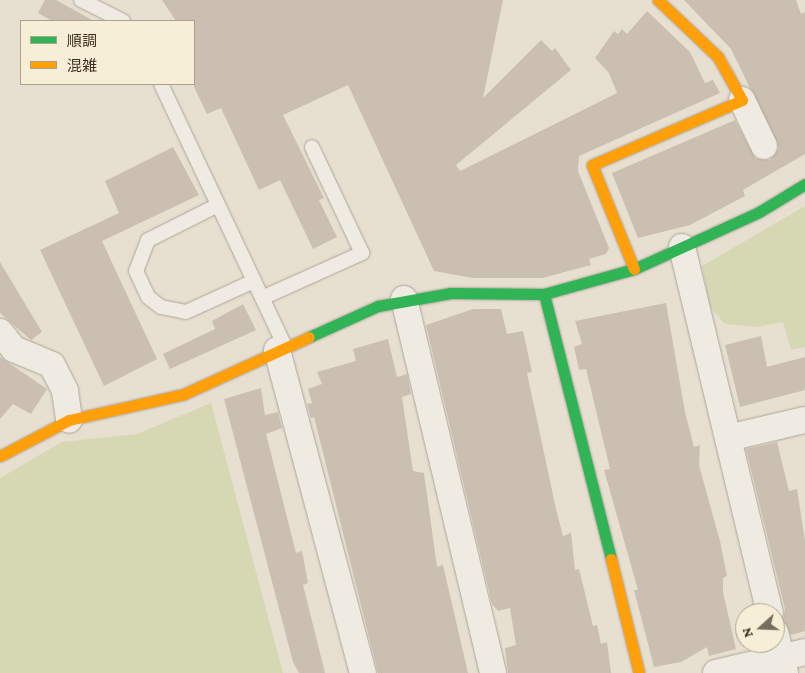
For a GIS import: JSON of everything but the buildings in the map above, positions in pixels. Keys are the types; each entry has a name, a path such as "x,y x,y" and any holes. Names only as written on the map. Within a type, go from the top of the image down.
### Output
{"street":[{"path":"666,2 718,57 742,100 764,146"},
{"path":"634,269 592,165 742,100"},
{"path":"0,456 69,420 184,394 281,348 404,299 451,294 544,294 634,269 682,247 793,187"},
{"path":"682,247 768,603"},
{"path":"544,294 639,673"},
{"path":"404,299 493,673"},
{"path":"0,332 14,348 52,365 65,390 69,420"},
{"path":"281,348 363,673"},
{"path":"728,438 805,420"},
{"path":"716,673 790,661"}],"lane":[{"path":"81,0 122,20"},
{"path":"161,85 262,298 281,348"},
{"path":"262,298 362,252 312,147"},
{"path":"218,205 148,240 136,271 148,297 161,308 186,312 254,281"}],"green space":[{"path":"805,206 805,347 791,350 783,322 756,327 725,324 710,307 702,266"},
{"path":"211,403 283,673 0,673 0,478 62,442 137,434"}],"traffic: fast":[{"path":"309,337 378,306 451,293 544,294 634,269 759,212 805,184"},
{"path":"544,294 611,559"}],"traffic: slow":[{"path":"634,269 592,165 742,100 718,57 658,0"},
{"path":"0,456 69,420 184,394 309,337"},
{"path":"611,559 639,673"}]}
